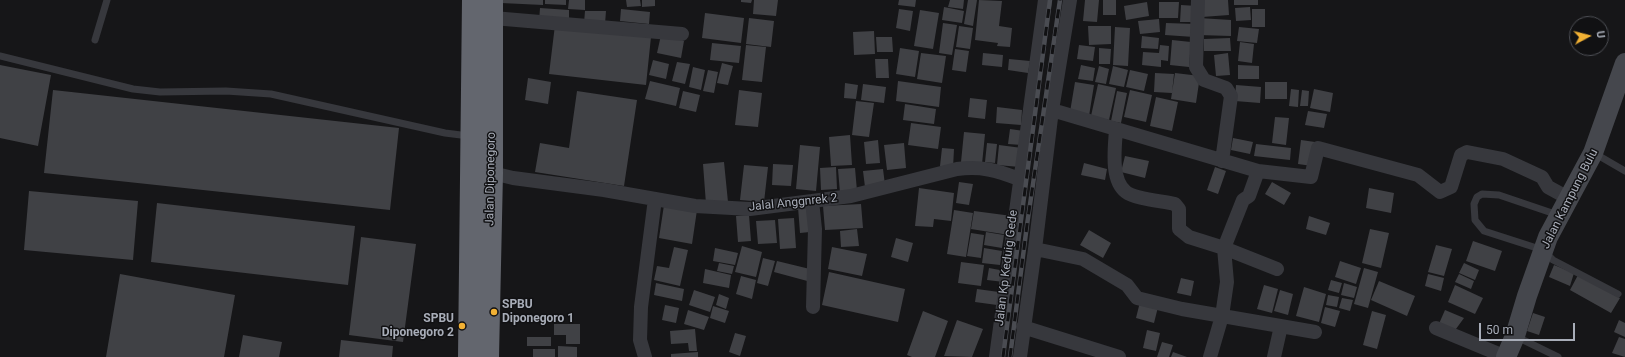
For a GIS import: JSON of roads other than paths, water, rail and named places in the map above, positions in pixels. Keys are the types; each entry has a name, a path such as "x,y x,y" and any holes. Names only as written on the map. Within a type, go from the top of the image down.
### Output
{"highway":[{"name":"Jalan Diponegoro","path":"470,357 473,0"},
{"name":"Jalan Diponegoro","path":"488,357 492,173 492,9"}],"street":[{"name":"Jalan Kp Keduig Gede","path":"996,357 1019,179 1045,0"},
{"path":"1020,357 1052,110 1070,0"},
{"path":"1198,0 1196,66 1204,80 1226,88 1231,96 1222,161"},
{"path":"492,9 682,34"},
{"name":"Jalan Kampung Bulu","path":"1506,357 1515,336 1526,296 1544,250 1619,99 1625,63"},
{"path":"1052,110 1258,171 1311,177 1318,148 1418,175 1440,192 1451,187 1461,155 1467,152 1504,159 1542,177 1548,187 1570,199"},
{"path":"1116,129 1115,153 1117,175 1120,185 1127,193 1175,204 1179,209 1179,229 1189,237 1224,248 1277,269"},
{"name":"Jalal Anggnrek 2","path":"492,173 513,178 604,190 695,206 750,209 851,196 957,168 974,167 993,169 1019,179"},
{"path":"1210,357 1222,316 1227,282 1224,248 1243,200 1249,196 1258,171"},
{"path":"645,357 640,340 641,307 655,199"},
{"path":"812,201 815,229 813,307"},
{"path":"1035,249 1083,259 1127,285 1137,298 1182,309 1315,332"},
{"path":"1274,357 1281,326"},
{"path":"1024,327 1119,357"},
{"path":"1436,328 1506,357"}],"lane":[{"path":"95,40 106,0"},
{"path":"0,56 133,89 160,92 226,91 271,94 438,131 472,136"},
{"path":"1593,153 1625,170"},
{"path":"1560,216 1499,195 1482,194 1477,197 1473,212 1475,220 1484,231 1544,250 1553,260 1618,294"},
{"path":"1515,336 1558,357"}],"railway":[{"path":"1003,357 1050,0"},
{"path":"1010,357 1027,225 1060,0"}],"place":[{"name":"SPBU Diponegoro 1","path":"494,312"},
{"name":"SPBU Diponegoro 2","path":"462,326"}]}
